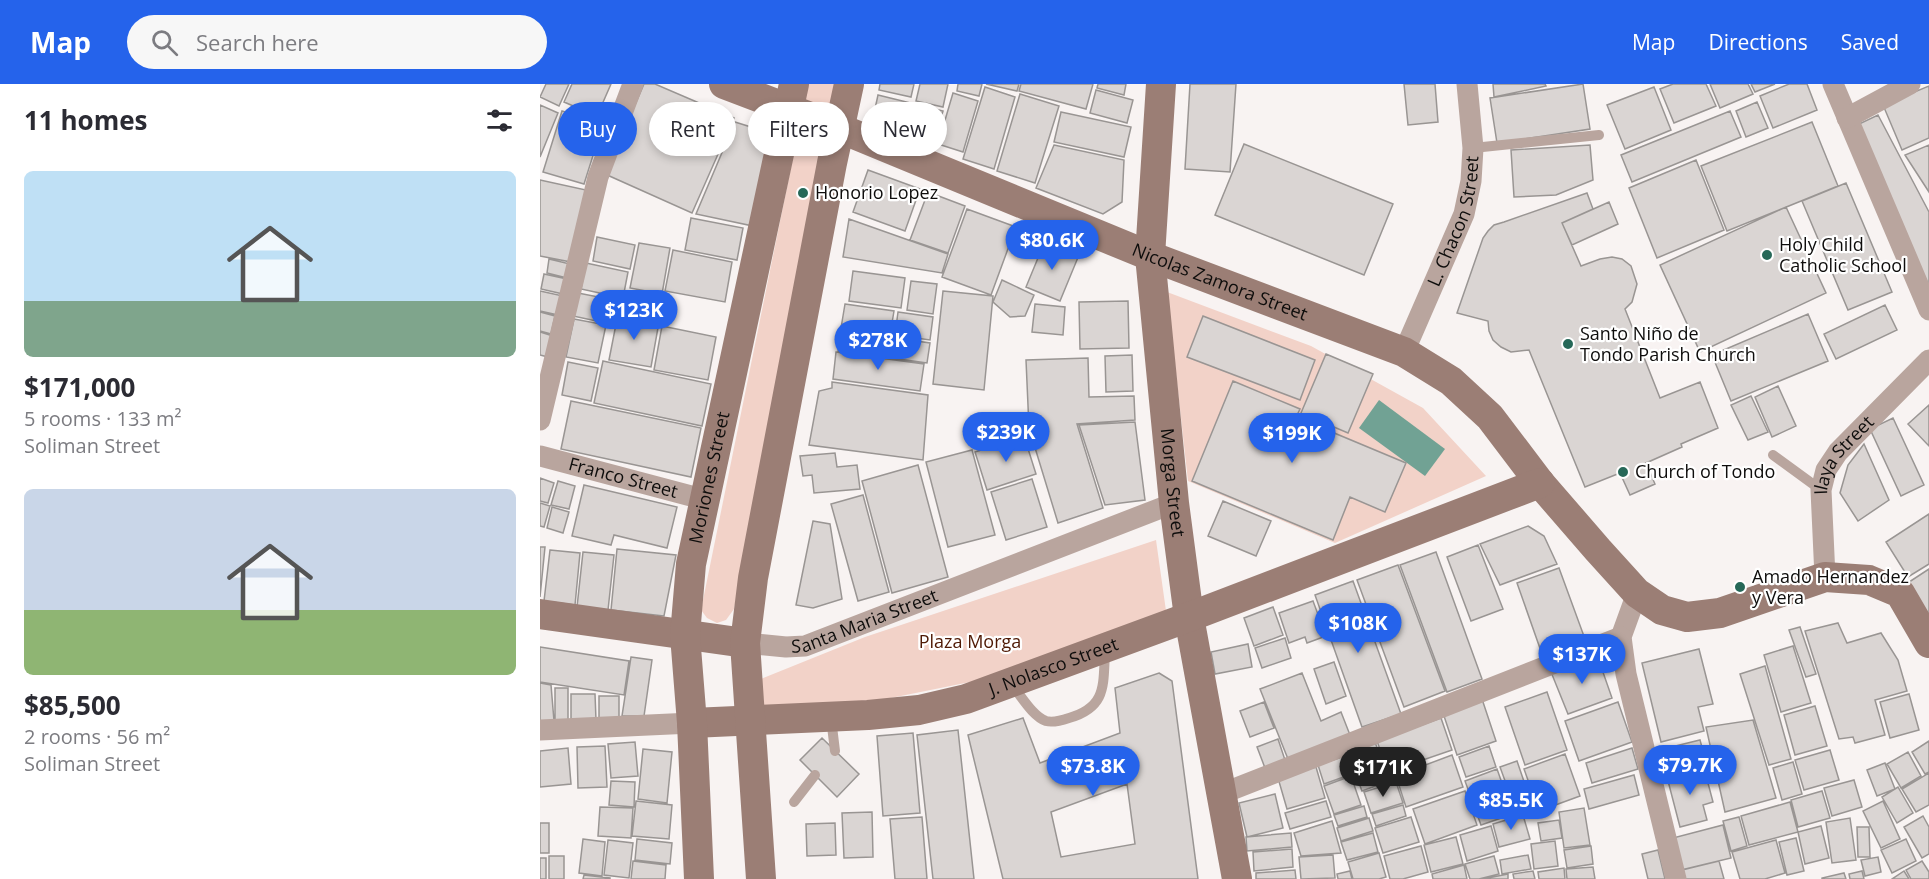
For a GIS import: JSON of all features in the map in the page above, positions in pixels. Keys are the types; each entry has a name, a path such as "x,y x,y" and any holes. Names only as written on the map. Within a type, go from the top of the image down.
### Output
{"street":[{"path":"540,420 598,177 633,84"},
{"name":"Nicolas Zamora Street","path":"724,84 791,97"},
{"path":"845,102 849,84"},
{"name":"Morga Street","path":"1161,84 1150,256 1174,503 1189,617 1237,879"},
{"name":"L. Chacon Street","path":"1404,352 1464,214 1471,181 1473,148 1467,84"},
{"path":"1833,84 1929,310"},
{"path":"1847,118 1910,84"},
{"name":"Moriones Street","path":"699,879 692,723 685,635 691,564 791,97"},
{"name":"Nicolas Zamora Street","path":"849,132 1150,256 1404,352 1451,381 1490,417 1540,483 1636,593 1662,610 1687,616 1720,612 1825,577"},
{"path":"761,879 745,643 753,578 834,156"},
{"name":"Ilaya Street","path":"1825,577 1821,490 1826,470 1838,452 1929,360"},
{"name":"Franco Street","path":"540,456 706,500"},
{"name":"J. Nolasco Street","path":"540,730 830,717 919,710 966,699 1105,649 1540,483"},
{"name":"Santa Maria Street","path":"540,614 745,643 786,647 805,646 1174,503"},
{"path":"1825,577 1869,580 1900,593 1929,643"},
{"path":"1636,593 1621,637 1626,674 1677,879"},
{"path":"1221,794 1621,637"}],"lane":[{"path":"1473,148 1599,135"},
{"path":"1773,455 1821,490"},
{"path":"1011,684 1035,714 1047,721 1065,720 1078,716 1092,708 1099,697 1103,683 1105,649"},
{"path":"830,717 835,751"},
{"path":"794,802 815,775"}],"green space":[{"path":"808,84 839,84 836,102 805,100"},
{"path":"793,156 826,156 734,609 726,620 717,623 707,618 701,610"},
{"path":"1167,292 1311,346 1423,408 1486,476 1335,543 1188,481"},
{"name":"Plaza Morga","path":"1156,540 1166,611 980,680 866,703 764,707 761,679 865,637"}],"shaded area":[{"path":"1379,400 1445,449 1425,476 1359,428"}],"building":[{"path":"546,84 569,84 558,106 540,97"},
{"path":"572,84 611,84 603,102 564,102"},
{"path":"644,84 655,84 697,102 649,102 649,156 717,156 692,213 605,174 613,156 637,156 636,102"},
{"path":"880,84 914,84 911,97 879,90"},
{"path":"920,84 948,84 944,102 916,101"},
{"path":"958,84 982,84 979,96 957,91"},
{"path":"986,84 1019,84 1017,91"},
{"path":"1021,84 1093,84 1086,109 1019,91"},
{"path":"1098,84 1126,84 1124,95 1097,88"},
{"path":"1190,84 1236,84 1230,172 1185,169"},
{"path":"1404,84 1435,84 1438,122 1408,125"},
{"path":"1493,84 1545,84 1546,86 1494,97"},
{"path":"1583,84 1590,129 1497,143 1490,98"},
{"path":"1673,84 1706,84 1716,106 1674,123 1660,89"},
{"path":"1710,84 1748,84 1753,94 1720,108"},
{"path":"1751,84 1775,84 1755,92"},
{"path":"1789,84 1807,84 1817,110 1773,128 1760,96"},
{"path":"1929,86 1929,138 1902,150 1883,105"},
{"path":"985,87 1015,97 994,169 963,159"},
{"path":"1654,87 1671,130 1625,149 1607,105"},
{"path":"1096,90 1133,100 1127,123 1090,113"},
{"path":"953,93 978,101 963,152 947,147 947,113"},
{"path":"1020,94 1059,106 1035,183 997,171"},
{"path":"878,95 906,102 876,102"},
{"path":"1757,102 1768,128 1746,137 1736,111"},
{"path":"540,105 558,113 540,157"},
{"path":"1730,111 1741,137 1632,182 1621,155"},
{"path":"1061,112 1131,127 1124,157 1054,142"},
{"path":"1878,115 1929,212 1929,292 1859,124"},
{"path":"736,122 748,126 748,156 768,156 753,226 696,214 721,156 736,156"},
{"path":"1812,122 1838,186 1727,231 1701,166"},
{"path":"558,124 558,156 593,156 584,184 543,172"},
{"path":"1244,144 1393,204 1364,275 1215,215"},
{"path":"1054,145 1124,160 1122,202 1103,214 1036,188"},
{"path":"1590,145 1593,180 1556,195 1514,197 1511,150"},
{"path":"1929,145 1929,192 1905,155"},
{"path":"1696,160 1724,230 1657,258 1629,188"},
{"path":"868,170 920,189 905,231 853,212"},
{"path":"540,180 586,190 571,262 540,256"},
{"path":"1846,183 1892,292 1848,310 1802,201"},
{"path":"928,192 965,206 948,253 910,240"},
{"name":"Santo Niño de Tondo Parish Church","path":"1587,193 1593,209 1562,223 1581,266 1612,257 1622,259 1631,266 1637,284 1632,302 1625,309 1660,398 1700,382 1718,428 1646,463 1655,484 1630,495 1620,473 1585,487 1529,350 1511,352 1501,347 1493,340 1488,321 1457,313 1483,238 1494,225"},
{"path":"1609,202 1618,224 1572,245 1562,223"},
{"path":"1786,207 1826,293 1700,352 1660,265"},
{"path":"967,209 1016,227 991,295 942,277"},
{"path":"691,218 743,228 737,260 685,250"},
{"path":"849,219 948,254 942,273 843,257"},
{"path":"597,237 635,245 630,269 593,261"},
{"path":"1045,241 1079,255 1060,301 1026,287"},
{"path":"639,243 670,248 662,294 630,288"},
{"path":"673,250 732,262 725,302 665,291"},
{"path":"549,259 570,264 567,278 547,273"},
{"path":"586,263 628,272 623,298 581,289"},
{"path":"853,271 905,278 901,308 849,301"},
{"path":"544,274 567,279 563,294 541,289"},
{"path":"1002,280 1034,295 1025,316 1010,317 993,302"},
{"path":"911,281 937,284 933,314 907,310"},
{"path":"540,291 563,296 558,315 540,311"},
{"path":"943,291 993,296 984,390 933,384"},
{"path":"578,293 619,301 615,325 573,316"},
{"path":"1128,301 1129,348 1080,349 1079,302"},
{"path":"845,304 894,311 890,335 841,328"},
{"path":"1035,304 1065,307 1063,335 1032,332"},
{"path":"1885,305 1897,330 1836,359 1824,334"},
{"path":"540,312 555,316 551,334 540,331"},
{"path":"898,312 933,317 930,340 895,335"},
{"path":"618,314 659,322 651,367 609,360"},
{"path":"1808,314 1828,361 1731,401 1712,355"},
{"path":"1203,316 1315,360 1300,400 1187,357"},
{"path":"574,319 606,325 598,363 566,357"},
{"path":"662,326 716,337 708,380 654,370"},
{"path":"540,332 553,336 548,357 540,355"},
{"path":"841,332 891,339 888,358 838,352"},
{"path":"895,338 930,343 927,363 892,358"},
{"path":"836,352 924,364 920,391 833,379"},
{"path":"1326,354 1373,374 1348,433 1301,413"},
{"path":"1132,355 1133,391 1106,392 1105,356"},
{"path":"1088,358 1089,397 1134,396 1135,420 1077,424 1103,508 1058,523 1029,428 1026,360"},
{"path":"603,361 711,384 702,426 594,403"},
{"path":"568,362 598,368 591,401 562,395"},
{"path":"1233,381 1300,409 1296,417 1406,463 1385,512 1350,497 1333,540 1192,481"},
{"path":"832,382 928,395 923,460 809,445 819,391 832,388"},
{"path":"1778,386 1796,426 1772,437 1755,397"},
{"path":"1751,396 1768,432 1748,440 1731,405"},
{"path":"571,401 701,428 691,477 561,449"},
{"path":"1929,405 1929,446 1908,424"},
{"path":"1893,418 1924,485 1901,496 1870,429"},
{"path":"1135,422 1145,500 1105,505 1079,425"},
{"path":"1024,436 1036,474 987,490 975,452"},
{"path":"1864,444 1889,500 1858,521 1840,493 1848,465"},
{"path":"972,450 995,535 948,547 926,462"},
{"path":"835,453 837,467 857,465 860,489 814,493 812,475 803,476 800,456"},
{"path":"918,465 948,577 892,593 862,481"},
{"path":"540,478 554,483 548,503 540,501"},
{"path":"1032,479 1047,527 1006,540 991,492"},
{"path":"558,481 575,486 569,509 551,505"},
{"path":"584,485 677,507 667,548 614,535 611,545 572,536"},
{"path":"863,495 889,592 858,601 831,504"},
{"path":"1223,501 1271,521 1256,556 1208,536"},
{"path":"540,503 550,506 544,527 540,526"},
{"path":"552,507 569,512 563,533 547,528"},
{"path":"1929,514 1929,564 1908,577 1886,542"},
{"path":"813,521 830,524 842,599 813,608 796,605"},
{"path":"1528,526 1544,536 1557,564 1500,585 1480,544"},
{"path":"1478,545 1503,609 1471,621 1447,557"},
{"path":"540,547 545,547 540,597"},
{"path":"617,549 676,555 664,616 611,610"},
{"path":"550,550 580,553 575,605 544,601"},
{"path":"583,552 614,555 608,610 577,607"},
{"path":"1436,552 1482,679 1447,692 1400,565"},
{"path":"1398,565 1445,691 1404,707 1357,580"},
{"path":"1559,568 1585,639 1542,654 1517,583"},
{"path":"1929,569 1929,620 1906,584"},
{"path":"1353,581 1401,714 1362,727 1315,595"},
{"path":"1313,601 1326,636 1307,643 1305,637 1289,643 1279,613"},
{"path":"1273,607 1283,635 1254,646 1244,618"},
{"path":"1838,623 1847,643 1881,633 1898,660 1907,691 1875,700 1885,735 1855,743 1853,737 1839,739 1805,631"},
{"path":"1800,627 1816,674 1806,677 1789,630"},
{"path":"1285,638 1291,658 1262,668 1255,648"},
{"path":"1248,644 1252,667 1215,674 1211,652"},
{"path":"1793,646 1811,703 1781,712 1764,655"},
{"path":"540,647 629,661 624,695 540,682"},
{"path":"1699,649 1713,704 1698,707 1704,731 1661,742 1642,663"},
{"path":"1597,655 1612,698 1568,714 1551,672"},
{"path":"631,657 652,660 644,716 622,716"},
{"path":"1334,662 1346,696 1326,704 1314,669"},
{"path":"1765,666 1791,759 1769,765 1740,674"},
{"path":"1159,673 1172,681 1198,879 1003,879 968,735 1023,718 1040,763 1120,733 1115,688","holes":["1127,784 1135,844 1061,857 1051,812"]},
{"path":"1302,673 1321,721 1341,712 1350,735 1288,759 1260,689"},
{"path":"540,683 551,685 554,721 540,722"},
{"path":"555,688 568,688 568,721 555,721"},
{"path":"1547,692 1567,750 1525,765 1505,707"},
{"path":"571,694 595,694 596,720 571,720"},
{"path":"1909,694 1919,730 1890,738 1880,702"},
{"path":"599,696 619,696 619,718 599,718"},
{"path":"1482,699 1496,741 1457,755 1443,713"},
{"path":"1264,702 1274,728 1250,737 1240,711"},
{"path":"1618,702 1632,742 1579,761 1565,721"},
{"path":"1815,706 1827,746 1795,755 1784,715"},
{"path":"1441,718 1452,750 1388,772 1377,741"},
{"path":"1753,720 1776,798 1725,812 1706,727"},
{"path":"958,730 974,879 933,879 917,735"},
{"path":"913,733 920,813 883,816 877,736"},
{"path":"822,738 859,774 837,797 800,760"},
{"path":"1278,739 1285,760 1265,768 1257,747"},
{"path":"1700,740 1707,766 1673,775 1667,748"},
{"path":"1929,741 1929,772 1925,774 1912,752"},
{"path":"635,742 638,776 611,778 608,744"},
{"path":"1375,742 1389,781 1362,791 1347,752"},
{"path":"605,746 607,787 578,788 577,747"},
{"path":"1489,746 1496,767 1466,777 1459,757"},
{"path":"568,748 571,784 540,787 540,751"},
{"path":"1632,748 1638,769 1592,783 1586,763"},
{"path":"643,749 672,752 667,803 638,799"},
{"path":"1830,750 1839,780 1804,790 1795,760"},
{"path":"1908,752 1921,776 1901,788 1887,764"},
{"path":"1565,754 1580,796 1539,811 1524,769"},
{"path":"1452,755 1463,787 1406,807 1396,776"},
{"path":"1345,756 1352,774 1324,784 1318,765"},
{"path":"1517,761 1532,805 1516,811 1500,767"},
{"path":"1793,762 1802,794 1782,800 1773,768"},
{"path":"1885,763 1895,789 1877,796 1867,770"},
{"path":"1316,767 1325,798 1287,809 1278,778"},
{"path":"1704,768 1713,802 1703,805 1707,820 1680,827 1667,777"},
{"path":"1497,769 1513,814 1481,825 1465,781"},
{"path":"1929,773 1929,805 1916,812 1902,789"},
{"path":"1634,775 1639,795 1589,809 1584,789"},
{"path":"1351,776 1361,805 1334,814 1324,786"},
{"path":"1854,780 1862,807 1832,816 1824,788"},
{"path":"611,781 635,782 634,807 609,805"},
{"path":"1396,782 1403,803 1371,813 1364,792"},
{"path":"1898,787 1913,813 1897,823 1882,797"},
{"path":"1465,791 1477,825 1425,844 1413,809"},
{"path":"1822,791 1830,818 1798,827 1791,800"},
{"path":"1275,794 1283,828 1247,837 1239,803"},
{"path":"636,801 672,805 669,839 632,836"},
{"path":"1326,801 1331,817 1290,829 1285,813"},
{"path":"1883,801 1900,839 1881,848 1863,811"},
{"path":"1790,802 1798,832 1749,845 1741,816"},
{"path":"1403,805 1406,816 1376,826 1372,814"},
{"path":"1364,806 1367,817 1338,826 1334,815"},
{"path":"600,807 633,808 631,838 598,836"},
{"path":"1584,808 1590,845 1564,848 1559,812"},
{"path":"872,812 873,857 844,858 842,813"},
{"path":"1523,815 1530,839 1499,847 1493,824"},
{"path":"1923,816 1929,827 1929,854 1922,858 1904,827"},
{"path":"922,817 927,879 895,879 890,819"},
{"path":"1411,817 1419,842 1383,853 1375,828"},
{"path":"1739,817 1747,846 1731,851 1723,821"},
{"path":"1369,818 1373,831 1341,841 1337,828"},
{"path":"1850,818 1856,860 1832,863 1826,822"},
{"path":"1559,820 1562,838 1541,841 1538,823"},
{"path":"1332,821 1341,853 1301,856 1294,833"},
{"path":"540,823 549,823 549,853 540,853"},
{"path":"835,823 836,855 807,856 806,824"},
{"path":"1723,825 1731,858 1681,870 1673,838"},
{"path":"1491,826 1498,851 1467,861 1460,835"},
{"path":"1821,826 1829,858 1805,864 1798,832"},
{"path":"1857,827 1869,827 1870,857 1858,857"},
{"path":"1291,833 1292,847 1247,851 1246,837"},
{"path":"1373,833 1378,852 1347,860 1341,842"},
{"path":"1456,837 1463,864 1431,872 1424,845"},
{"path":"1796,838 1804,871 1787,875 1779,842"},
{"path":"583,839 605,842 602,876 579,873"},
{"path":"637,839 672,843 670,864 635,860"},
{"path":"1906,839 1916,861 1892,873 1881,850"},
{"path":"608,840 633,843 629,878 604,875"},
{"path":"1776,840 1785,873 1765,879 1740,879 1732,852"},
{"path":"1555,841 1558,866 1534,869 1531,844"},
{"path":"1421,846 1428,872 1403,879 1390,879 1384,856"},
{"path":"1591,846 1593,864 1567,868 1564,850"},
{"path":"1292,849 1293,867 1254,871 1253,852"},
{"path":"1658,850 1665,879 1648,879 1642,854"},
{"path":"1379,853 1386,877 1353,879 1348,862"},
{"path":"1333,855 1335,878 1301,879 1299,857"},
{"path":"1528,855 1531,869 1502,874 1500,860"},
{"path":"549,856 564,856 564,879 549,879"},
{"path":"1494,856 1499,874 1470,879 1465,864"},
{"path":"1878,857 1881,872 1865,876 1861,860"},
{"path":"540,858 546,858 546,879 540,879"},
{"path":"633,861 666,865 665,879 631,879"},
{"path":"1719,861 1724,879 1685,879 1682,870"},
{"path":"1922,861 1929,872 1929,879 1911,879 1906,870"},
{"path":"1464,865 1467,879 1433,879 1432,874"},
{"path":"1593,867 1595,879 1567,879 1566,869"},
{"path":"1564,868 1565,879 1539,879 1538,872"},
{"path":"1295,870 1296,879 1256,879 1256,873"},
{"path":"1350,871 1352,879 1338,879 1337,874"},
{"path":"1533,871 1535,879 1514,879 1513,874"},
{"path":"1862,871 1864,879 1850,879 1849,874"},
{"path":"1904,871 1909,879 1892,879"},
{"path":"1844,873 1846,879 1822,879 1822,878"},
{"path":"1508,874 1508,879 1483,879"},
{"path":"584,875 610,878 610,879 583,879"}],"place":[{"name":"Honorio Lopez","path":"803,193"},
{"name":"Holy Child Catholic School","path":"1767,255"},
{"name":"Santo Niño de Tondo Parish Church","path":"1568,344"},
{"name":"Church of Tondo","path":"1623,472"},
{"name":"Amado Hernandez y Vera","path":"1740,587"}]}
